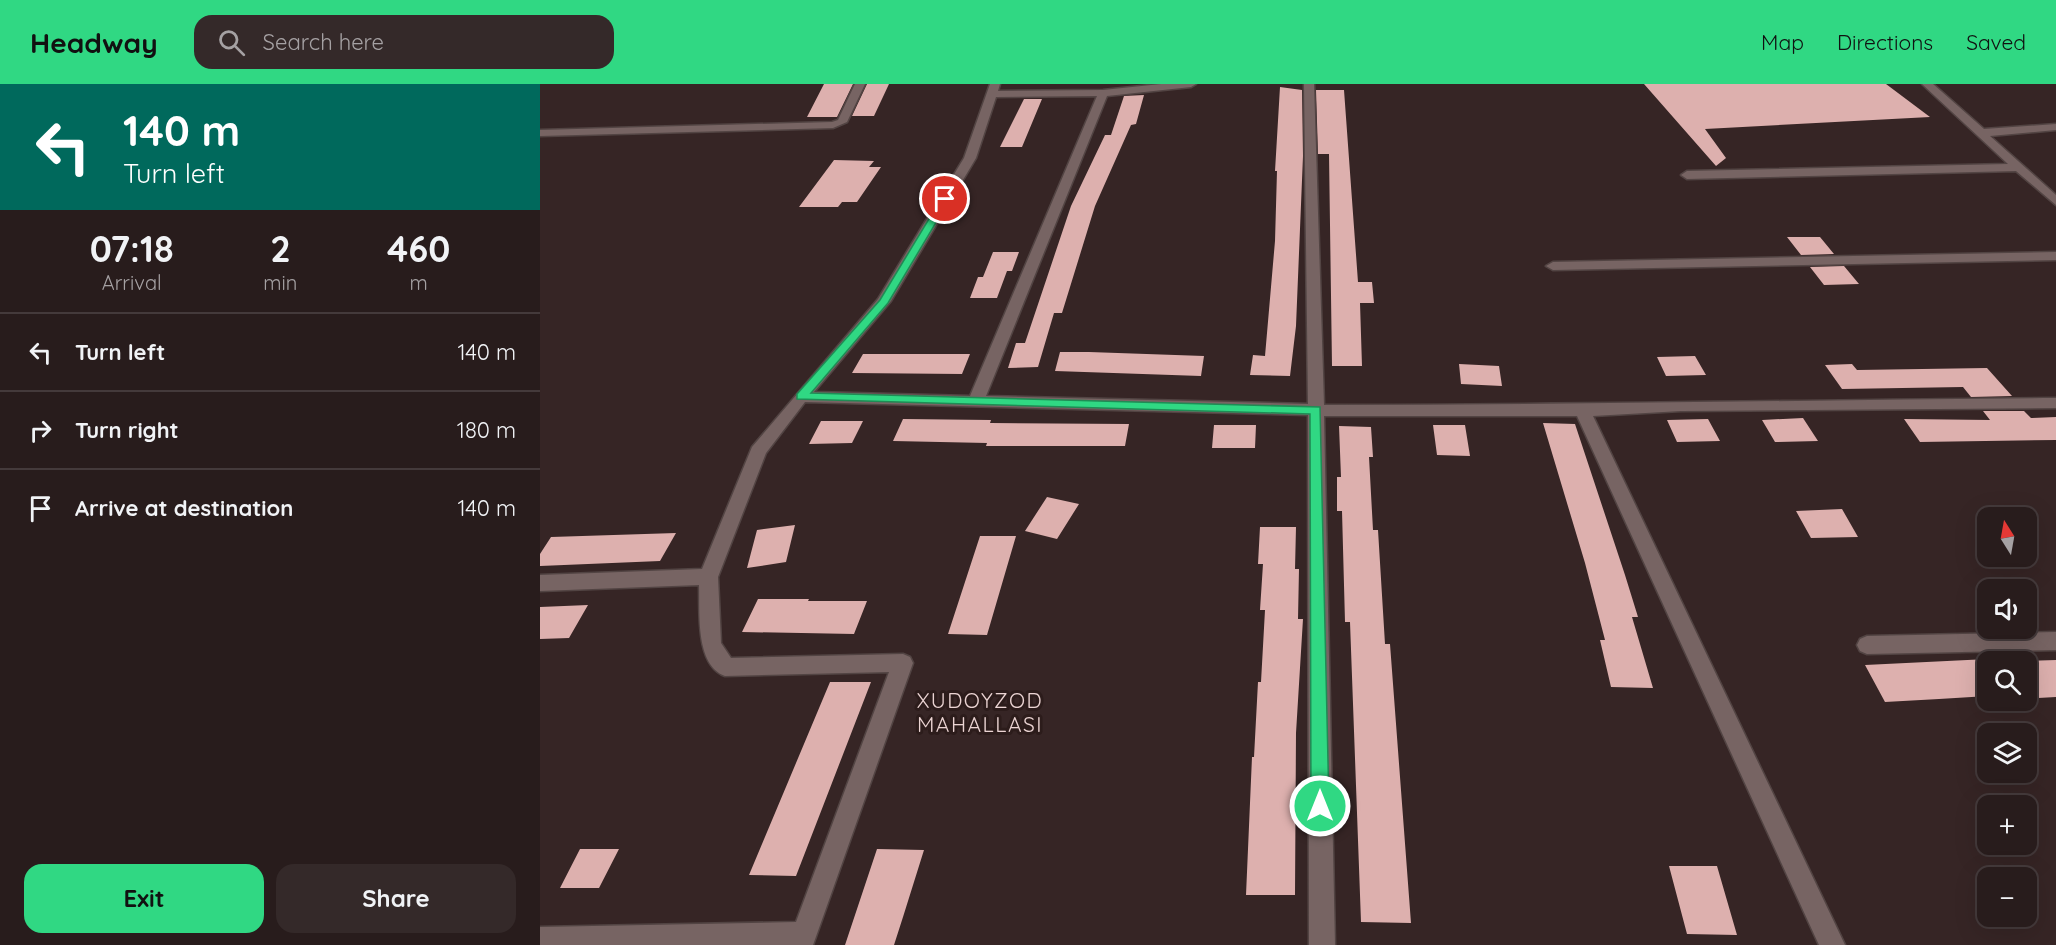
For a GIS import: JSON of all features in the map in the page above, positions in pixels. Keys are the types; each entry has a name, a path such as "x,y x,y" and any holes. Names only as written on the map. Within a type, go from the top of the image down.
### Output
{"street":[{"path":"540,133 833,125 842,122 860,84"},
{"path":"540,940 801,940 903,663 725,667 711,645 708,577 759,451 801,397 884,301 970,158 993,89 1104,93 1191,84"},
{"path":"1309,84 1316,410 1322,945"},
{"path":"1927,84 2056,201"},
{"path":"976,401 1104,93"},
{"path":"1981,133 2056,127"},
{"path":"1687,175 2016,167"},
{"path":"1553,266 2056,256"},
{"path":"801,397 1316,410 1583,411 1681,406 2056,403"},
{"path":"1583,411 1832,945"},
{"path":"540,583 708,577"},
{"path":"1867,645 2056,641"}],"building":[{"path":"824,84 853,84 837,117 807,117"},
{"path":"867,84 889,84 874,116 852,116"},
{"path":"1644,84 1886,84 1930,117 1705,129 1726,158 1716,166"},
{"path":"1280,87 1302,90 1303,156 1296,326 1290,376 1250,375 1253,355 1265,356 1275,241 1277,171 1275,171"},
{"path":"1316,90 1344,90 1358,282 1372,282 1374,303 1360,303 1362,366 1332,366 1329,154 1318,154"},
{"path":"1144,95 1136,124 1131,125 1095,206 1062,313 1054,313 1038,367 1008,368 1016,343 1025,343 1071,206 1105,135 1111,135 1124,96"},
{"path":"1024,99 1042,99 1022,147 1000,147"},
{"path":"834,160 874,161 869,167 881,167 857,202 842,202 838,207 799,207"},
{"path":"1787,237 1820,237 1834,254 1801,255"},
{"path":"993,252 1019,252 1012,271 1007,271 997,298 970,298 978,277 983,277"},
{"path":"1844,266 1859,284 1824,285 1810,267"},
{"path":"1060,352 1204,356 1201,376 1055,371"},
{"path":"863,354 970,354 962,374 852,373"},
{"path":"1695,356 1706,375 1666,376 1657,357"},
{"path":"1459,364 1499,366 1502,386 1461,384"},
{"path":"1852,364 1857,370 1987,368 2012,396 1971,397 1963,387 1842,389 1825,365"},
{"path":"1983,411 2024,411 2031,418 2056,417 2056,440 1920,442 1904,419 1990,420"},
{"path":"1803,418 1818,441 1775,442 1762,420"},
{"path":"903,419 991,420 990,423 1129,424 1125,446 986,446 987,443 893,441"},
{"path":"1708,419 1720,441 1677,442 1667,420"},
{"path":"821,421 863,421 852,443 809,444"},
{"path":"1543,423 1575,424 1638,617 1632,617 1653,688 1611,687 1600,640 1605,640 1585,563"},
{"path":"1214,425 1256,425 1255,448 1212,448"},
{"path":"1433,425 1465,425 1470,456 1437,455"},
{"path":"1339,426 1371,427 1373,457 1369,457 1373,530 1378,530 1385,644 1390,644 1411,923 1361,922 1350,622 1345,622 1342,511 1337,511 1337,477 1341,477"},
{"path":"1047,497 1079,504 1057,539 1025,531"},
{"path":"1842,509 1858,537 1811,538 1796,511"},
{"path":"795,525 786,562 747,568 757,530"},
{"path":"1260,527 1296,527 1295,569 1299,569 1298,619 1303,619 1296,733 1295,895 1246,895 1252,757 1254,757 1258,682 1261,682 1265,610 1260,610 1263,564 1258,564"},
{"path":"676,533 660,561 540,566 540,554 551,537"},
{"path":"980,536 1016,536 987,635 948,634"},
{"path":"758,599 867,601 854,634 742,632"},
{"path":"588,605 569,638 540,639 540,607"},
{"path":"1977,660 1977,697 1885,702 1865,665"},
{"path":"2056,660 2056,697 2037,697 2037,661"},
{"path":"830,682 871,682 796,876 749,875"},
{"path":"580,849 619,849 599,888 560,888"},
{"path":"877,849 924,850 894,945 845,945"},
{"path":"1669,866 1717,866 1737,935 1687,934"}],"district":[{"name":"XUDOYZOD MAHALLASI","path":"980,713"}],"route":[{"path":"945,199 884,301 801,397 1316,410 1320,806"}]}
